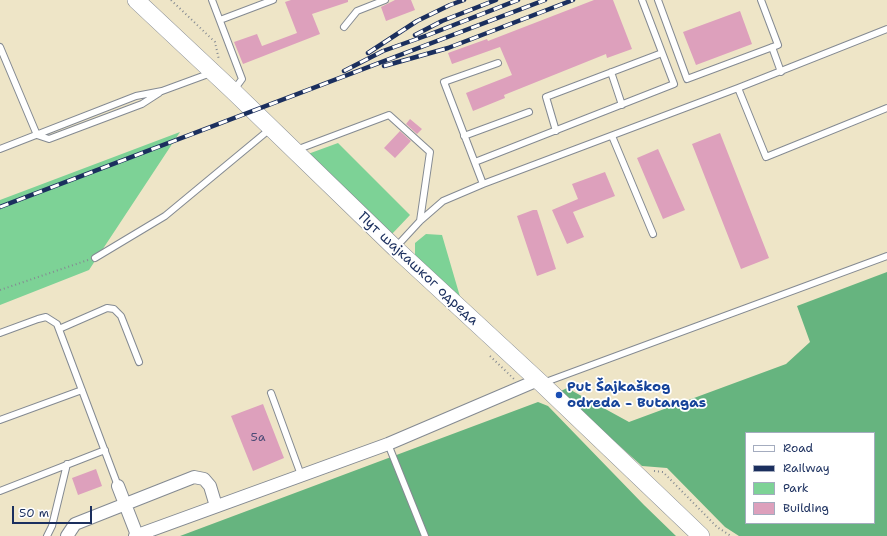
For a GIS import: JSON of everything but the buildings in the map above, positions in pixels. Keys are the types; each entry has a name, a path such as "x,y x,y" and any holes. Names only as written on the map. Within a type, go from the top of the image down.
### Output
{"street":[{"name":"Пут шајкашког одреда","path":"136,0 217,69 233,92 294,152 700,533"},
{"path":"118,486 136,536 388,444 540,382"},
{"path":"67,536 75,524 194,477 204,479 210,486 216,506"}],"lane":[{"path":"212,0 242,79 233,92"},
{"path":"220,20 273,0"},
{"path":"344,27 358,11 386,0"},
{"path":"475,162 674,84 642,0"},
{"path":"658,0 687,79 778,45 761,0"},
{"path":"395,248 420,221 444,201 483,184 781,72 887,29"},
{"path":"0,46 37,135"},
{"path":"772,47 781,72"},
{"path":"556,130 546,97 662,53"},
{"path":"483,184 444,82 498,63"},
{"path":"0,149 37,135 49,139 142,104 162,91 217,69"},
{"path":"611,72 622,105"},
{"path":"738,88 766,157 887,108"},
{"path":"464,136 529,112"},
{"path":"294,152 389,115 430,152 420,221"},
{"path":"95,258 165,216 271,129"},
{"path":"612,136 652,234"},
{"path":"540,382 887,256"},
{"path":"59,329 107,308 114,310 121,316 139,362"},
{"path":"0,333 38,319 46,318 57,324 118,486"},
{"path":"0,420 82,390"},
{"path":"271,394 301,475"},
{"path":"388,444 425,536"},
{"path":"0,491 105,450"},
{"path":"47,536 52,526 67,464"}],"path":[{"path":"171,0 215,42 217,69"},
{"path":"0,290 95,258"},
{"path":"650,471 663,472 717,527 731,536"}],"green space":[{"path":"180,132 89,270 0,305 0,200"},
{"path":"338,143 410,215 392,234 308,154"},
{"path":"426,234 442,235 461,300 415,258 415,243"},
{"path":"887,272 887,536 739,536 725,527 667,468 642,466 559,392 567,388 629,422 786,364 810,342 797,306"},
{"path":"538,402 548,406 676,536 180,536"}],"railway":[{"path":"368,53 417,21 464,0"},
{"path":"415,35 442,21 496,0"},
{"path":"344,71 383,51 518,0"},
{"path":"0,207 545,0"},
{"path":"384,66 448,48 573,0"}],"place":[{"name":"Put Šajkaškog odreda - Butangas","path":"559,395"}]}
